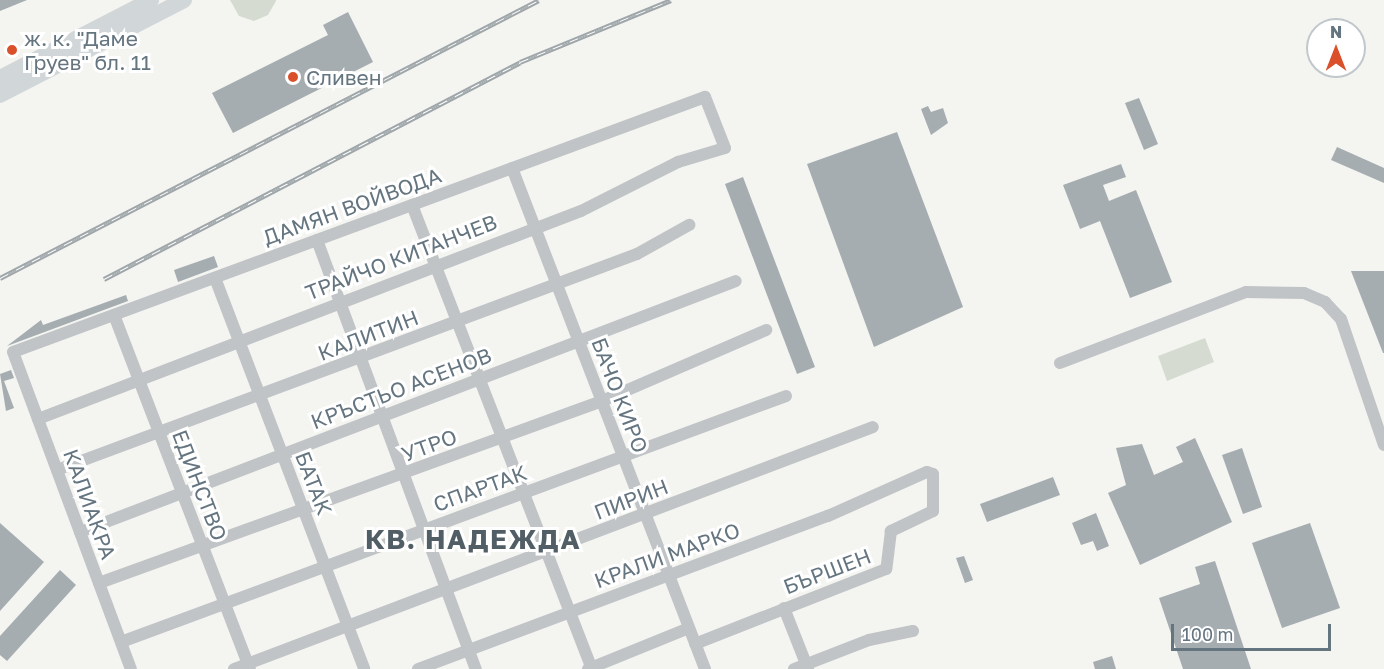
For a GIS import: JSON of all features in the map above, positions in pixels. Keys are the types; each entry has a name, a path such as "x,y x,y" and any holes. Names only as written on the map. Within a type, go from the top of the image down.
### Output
{"main road":[{"path":"0,78 133,4 150,0"},
{"path":"0,96 184,0"}],"street":[{"name":"ДАМЯН ВОЙВОДА","path":"13,352 705,97"},
{"name":"ТРАЙЧО КИТАНЧЕВ","path":"38,419 435,263 535,228 678,162 725,148 705,97"},
{"name":"БАЧО КИРО","path":"512,168 705,669"},
{"path":"412,205 590,668 689,628"},
{"name":"КАЛИТИН","path":"57,470 261,398 637,254 689,225"},
{"path":"317,240 476,669"},
{"name":"БАТАК","path":"215,278 364,669"},
{"name":"КРЪСТЬО АСЕНОВ","path":"80,532 736,281"},
{"path":"1060,363 1246,292 1274,289 1325,302 1341,319 1359,360 1384,445"},
{"name":"ЕДИНСТВО","path":"114,315 249,666"},
{"name":"УТРО","path":"99,584 203,549 503,439 602,401 766,330"},
{"name":"КАЛИАКРА","path":"13,352 131,669"},
{"name":"СПАРТАК","path":"121,642 786,396"},
{"name":"ПИРИН","path":"234,669 249,666 347,626 873,427"},
{"name":"КРАЛИ МАРКО","path":"418,669 669,575 927,472"},
{"name":"БЪРШЕН","path":"695,644 886,569 891,531 935,506 933,474 927,472"},
{"path":"784,608 803,667 869,640 913,631"}],"shaded area":[{"path":"230,0 276,1 268,15 254,21 239,16"},
{"path":"1205,338 1214,362 1167,381 1158,356"}],"building":[{"path":"0,0 27,0 0,11"},
{"name":"Сливен","path":"348,12 373,62 233,133 212,93 328,35 323,25"},
{"path":"1139,98 1158,144 1144,150 1125,103"},
{"path":"928,106 931,112 943,108 948,123 931,135 921,109"},
{"path":"897,132 963,307 874,347 807,164"},
{"path":"1337,147 1384,168 1384,183 1331,160"},
{"path":"1121,164 1126,177 1103,185 1109,201 1136,190 1172,282 1130,298 1100,221 1080,229 1063,185"},
{"path":"743,177 815,367 797,374 725,184"},
{"path":"214,256 218,267 178,282 174,270"},
{"path":"1351,271 1384,271 1384,353 1383,353"},
{"path":"126,295 128,301 7,346 41,320 43,325"},
{"path":"11,370 14,378 4,381 14,408 6,411 0,374"},
{"path":"1195,438 1232,522 1140,565 1108,493 1126,485 1116,448 1142,444 1154,475 1183,462 1176,447"},
{"path":"1242,448 1262,507 1243,514 1222,455"},
{"path":"1053,477 1060,495 987,522 980,504"},
{"path":"1096,513 1109,546 1097,551 1093,541 1081,545 1072,523"},
{"path":"0,523 44,562 0,611"},
{"path":"1310,523 1340,608 1282,628 1252,543"},
{"path":"964,556 973,580 965,583 956,558"},
{"path":"1215,561 1251,669 1183,669 1159,598 1200,584 1195,567"},
{"path":"60,570 76,585 7,661 0,655 0,636"},
{"path":"1112,656 1116,669 1095,669 1093,662"}],"railway":[{"path":"0,278 539,0"},
{"path":"104,279 520,62 671,0"}],"place":[{"name":"ж. к. \"Даме Груев\" бл. 11","path":"12,50"},
{"name":"Сливен","path":"293,77"}],"district":[{"name":"КВ. НАДЕЖДА","path":"473,540"}]}
